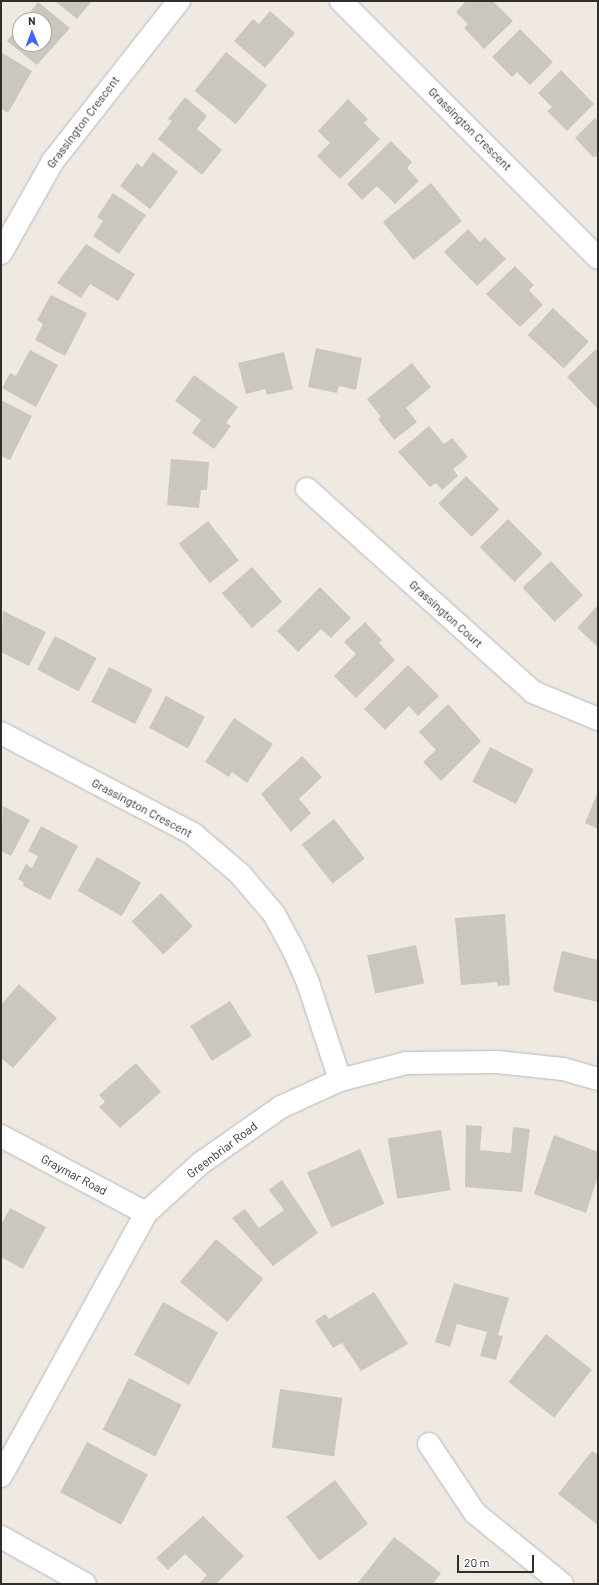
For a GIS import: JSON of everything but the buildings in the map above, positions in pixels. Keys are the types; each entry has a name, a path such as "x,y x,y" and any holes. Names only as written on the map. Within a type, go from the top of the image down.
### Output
{"street":[{"name":"Grassington Crescent","path":"1,253 52,161 179,1"},
{"name":"Grassington Crescent","path":"341,1 598,258"},
{"name":"Grassington Court","path":"307,489 533,692 598,719"},
{"name":"Grassington Crescent","path":"1,734 193,834 240,874 274,914 294,951 308,983 340,1080"},
{"name":"Greenbriar Road","path":"1,1476 146,1213 201,1163 281,1107 340,1080 406,1063 497,1062 563,1069 598,1079"},
{"name":"Graymar Road","path":"1,1136 146,1213"},
{"path":"429,1444 475,1512 562,1584"},
{"path":"1,1537 85,1584"}]}
